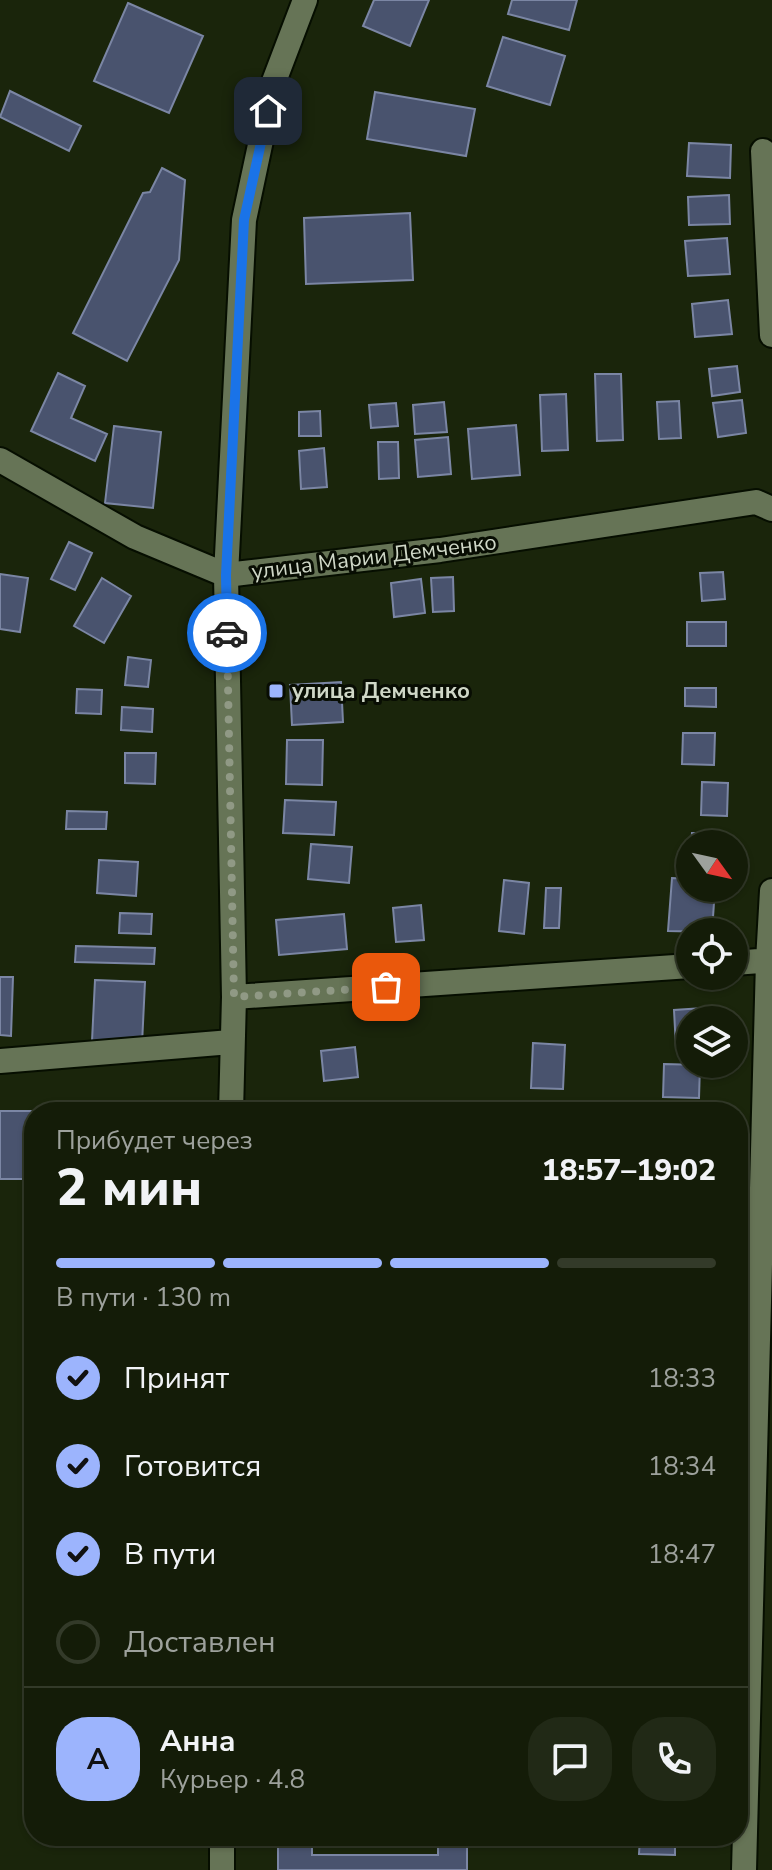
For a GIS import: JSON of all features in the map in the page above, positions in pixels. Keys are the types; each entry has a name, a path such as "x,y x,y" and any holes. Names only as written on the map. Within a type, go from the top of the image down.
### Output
{"street":[{"path":"231,1102 234,997 226,575 244,220 273,84 305,0"},
{"path":"763,151 772,335"},
{"name":"улица Марии Демченко","path":"0,460 135,537 226,575 440,550 756,502 772,509"},
{"path":"748,1730 772,891"},
{"path":"748,962 770,960"},
{"path":"234,997 676,967"},
{"path":"0,1061 231,1042"},
{"path":"222,1846 222,1870"},
{"path":"744,1870 745,1846"}],"building":[{"path":"374,0 429,0 410,46 363,26"},
{"path":"512,0 577,0 569,30 508,14"},
{"path":"128,3 203,36 169,113 94,81"},
{"path":"503,37 565,56 550,105 487,86"},
{"path":"10,91 81,126 69,151 0,117"},
{"path":"375,92 475,109 466,156 367,139"},
{"path":"689,143 731,145 730,178 687,176"},
{"path":"162,168 185,180 179,260 127,361 73,333 143,193 150,192"},
{"path":"729,195 730,224 689,225 688,197"},
{"path":"410,213 413,280 306,284 304,218"},
{"path":"727,238 730,274 688,276 685,241"},
{"path":"728,300 732,334 695,337 692,304"},
{"path":"737,366 740,392 712,396 709,369"},
{"path":"58,373 85,386 71,418 107,434 95,461 31,431"},
{"path":"595,374 621,374 623,440 597,441"},
{"path":"566,394 568,450 542,451 540,395"},
{"path":"742,400 746,433 718,437 713,403"},
{"path":"679,401 681,438 659,439 657,402"},
{"path":"444,402 447,432 415,434 413,405"},
{"path":"396,403 398,426 371,428 369,405"},
{"path":"320,411 321,436 299,436 299,412"},
{"path":"516,425 520,475 472,479 468,429"},
{"path":"114,426 161,432 153,508 105,503"},
{"path":"448,437 451,474 418,477 415,440"},
{"path":"378,442 398,442 399,478 379,479"},
{"path":"324,448 327,487 301,489 299,451"},
{"path":"69,542 92,553 75,590 51,579"},
{"path":"723,572 725,599 702,601 700,573"},
{"path":"0,574 28,578 20,632 0,629"},
{"path":"453,577 454,611 433,612 431,578"},
{"path":"102,578 131,596 104,643 74,626"},
{"path":"421,579 425,613 394,617 391,583"},
{"path":"687,622 726,622 726,646 687,646"},
{"path":"128,657 151,660 148,687 125,685"},
{"path":"341,682 343,722 292,725 290,685"},
{"path":"685,688 716,688 716,707 685,706"},
{"path":"77,689 102,690 101,714 76,713"},
{"path":"122,707 153,709 152,732 121,730"},
{"path":"683,733 715,733 714,765 682,764"},
{"path":"287,740 323,740 322,785 286,784"},
{"path":"125,753 156,753 155,784 125,783"},
{"path":"702,782 728,783 727,816 701,815"},
{"path":"285,800 336,802 334,835 283,833"},
{"path":"67,811 107,812 106,829 66,829"},
{"path":"311,844 352,847 349,883 308,879"},
{"path":"99,860 138,862 136,896 97,893"},
{"path":"672,878 676,878 676,902 714,902 713,918 676,918 676,931 668,931"},
{"path":"504,880 529,883 524,934 499,931"},
{"path":"546,888 561,888 559,928 544,928"},
{"path":"421,905 424,940 396,942 393,908"},
{"path":"120,913 152,914 151,934 119,933"},
{"path":"344,914 347,949 279,955 276,920"},
{"path":"76,946 155,948 154,964 75,962"},
{"path":"0,977 13,977 11,1036 0,1035"},
{"path":"95,980 145,982 142,1044 92,1041"},
{"path":"533,1043 565,1045 563,1089 531,1088"},
{"path":"355,1047 358,1077 324,1081 321,1051"},
{"path":"664,1064 676,1064 676,1078 700,1078 699,1098 663,1097"},
{"path":"0,1111 24,1111 24,1179 0,1179"},
{"path":"278,1846 312,1846 312,1855 438,1855 438,1846 467,1846 467,1870 278,1870"},
{"path":"639,1846 675,1846 675,1855 639,1854"}],"way so far":[{"path":"227,633 234,997 386,987"}],"place":[{"name":"улица Демченко","path":"276,691"}],"route":[{"path":"227,633 226,575 244,220 268,111"}]}
